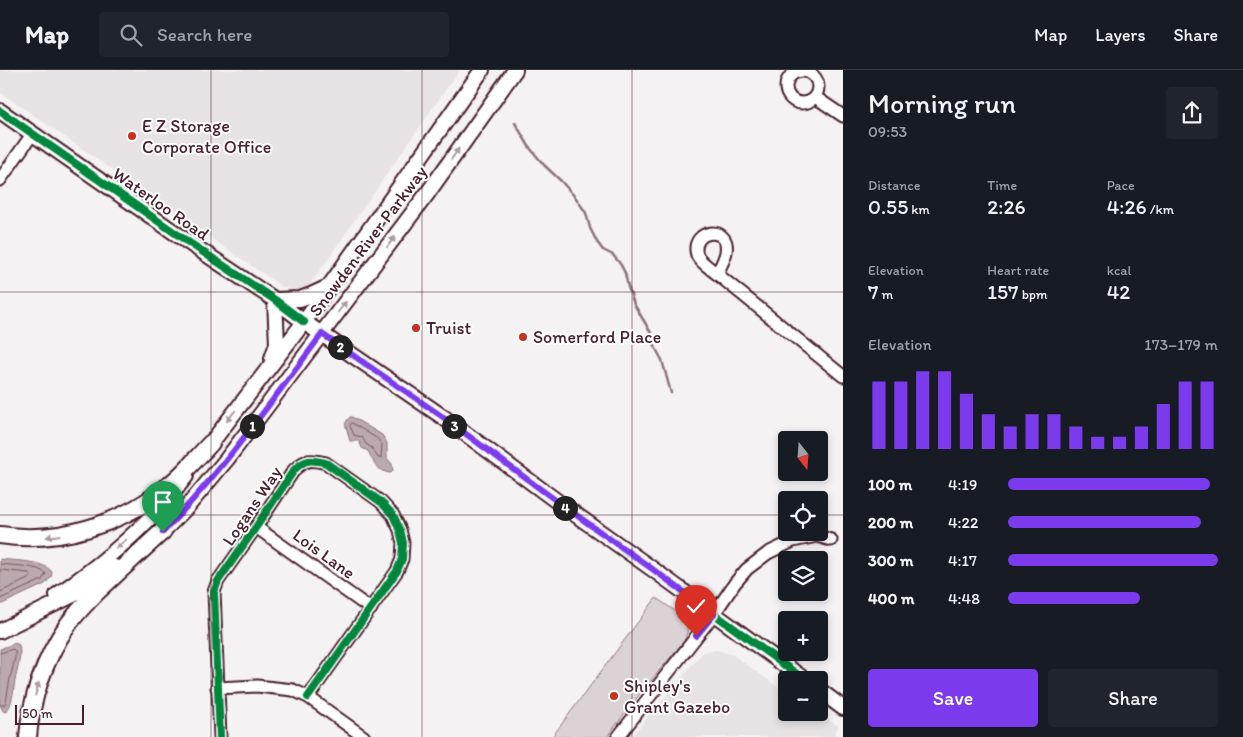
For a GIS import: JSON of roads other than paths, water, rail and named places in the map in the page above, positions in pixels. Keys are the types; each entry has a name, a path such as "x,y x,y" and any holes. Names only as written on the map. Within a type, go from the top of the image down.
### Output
{"highway":[{"path":"0,535 41,538 67,534 94,527 120,516 146,503 170,485 211,443"},
{"path":"28,737 34,702 41,677 52,650 67,626 84,605 112,577 163,532"}],"main road":[{"name":"Snowden River Parkway","path":"19,621 106,558 141,527 175,491 304,322 482,70"},
{"name":"Snowden River Parkway","path":"0,631 73,595 112,570 163,532 187,507 208,483 322,334 427,194 515,70"},
{"name":"Waterloo Road","path":"0,111 443,417 792,671"},
{"path":"268,368 276,344 275,300 300,299 329,287"},
{"path":"828,697 843,708"}],"street":[{"path":"815,97 843,116"},
{"path":"0,180 33,133"},
{"path":"717,274 843,376"},
{"name":"Logans Way","path":"220,737 214,592 218,581 294,470 301,463 316,460 326,463 381,502 393,515 400,530 403,543 402,559 397,571 308,698"},
{"name":"Lois Lane","path":"256,527 371,609"},
{"path":"618,737 714,614 735,582 747,569 768,553 793,541 817,536 831,540"},
{"path":"217,688 256,686 293,690 308,698 364,737"}],"water":[{"path":"350,417 382,435 387,443 387,458 392,464 393,471 391,473 379,469 368,451 362,448 359,441 350,441 346,424"},
{"path":"0,559 42,565 52,572 51,577 45,584 0,605"},
{"path":"15,643 19,645 20,658 11,701 6,712 3,711 0,705 0,649"}],"waterway":[{"path":"515,123 530,148 576,198 586,213 590,228 597,242 603,250 613,255 621,265 634,304 651,333 662,360 671,393"}],"place":[{"name":"E Z Storage Corporate Office","path":"132,136"},
{"name":"Truist","path":"416,328"},
{"name":"Somerford Place","path":"523,337"},
{"name":"Shipley's Grant Gazebo","path":"614,696"}]}
